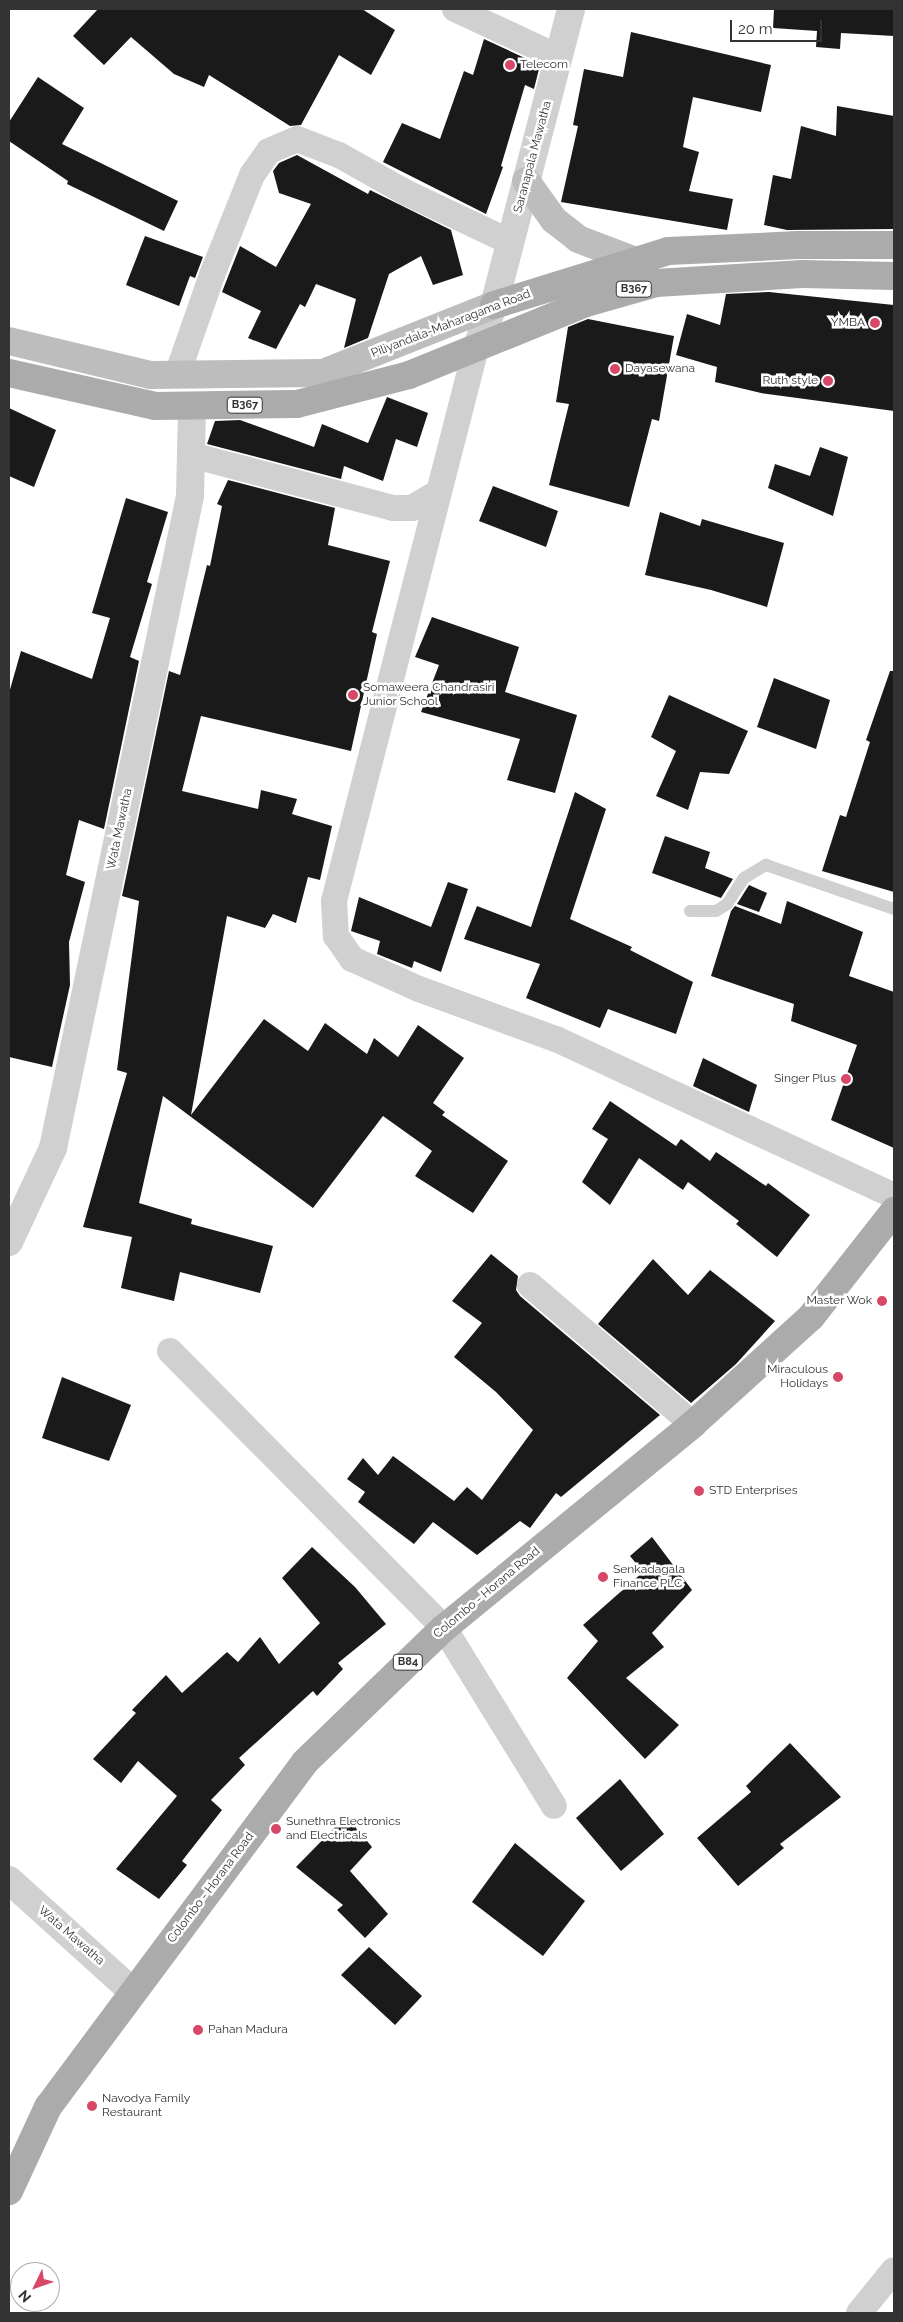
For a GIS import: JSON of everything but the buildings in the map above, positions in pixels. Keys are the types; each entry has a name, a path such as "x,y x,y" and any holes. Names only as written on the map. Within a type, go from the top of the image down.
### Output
{"main road":[{"path":"526,181 554,220 578,238 636,261"},
{"name":"Piliyandala-Maharagama Road","path":"9,341 151,375 323,373 494,304 668,251 798,245 894,245"},
{"name":"B367","path":"9,373 155,406 297,404 409,375 586,303 656,283 802,274 894,276"},
{"name":"Colombo - Horana Road","path":"9,2191 48,2107 305,1762 444,1628 693,1424 810,1317 894,1211"}],"street":[{"path":"455,9 558,57"},
{"name":"Saranapala Mawatha","path":"476,348 494,304 571,9"},
{"path":"177,375 212,275 252,175 269,151 297,139 339,155 407,193 510,242"},
{"path":"476,348 334,900 336,936 352,959 419,989 556,1039 894,1196"},
{"name":"Wata Mawatha","path":"9,1242 53,1148 190,496 192,406"},
{"path":"191,455 393,508 412,508 439,492"},
{"path":"530,1285 693,1424"},
{"path":"170,1351 444,1628 554,1806"},
{"name":"Wata Mawatha","path":"9,1880 134,1992"},
{"path":"859,2313 894,2270"}],"lane":[{"path":"690,911 716,912 726,904 744,878 766,865 894,910"}],"place":[{"name":"Telecom","path":"510,65"},
{"name":"YMBA","path":"875,323"},
{"name":"Dayasewana","path":"615,369"},
{"name":"Ruth style","path":"828,381"},
{"name":"Somaweera Chandrasiri Junior School","path":"353,695"},
{"name":"Singer Plus","path":"846,1079"},
{"name":"Master Wok","path":"882,1301"},
{"name":"Miraculous Holidays","path":"838,1377"},
{"name":"STD Enterprises","path":"699,1491"},
{"name":"Senkadagala Finance PLC","path":"603,1577"},
{"name":"Sunethra Electronics and Electricals","path":"276,1829"},
{"name":"Pahan Madura","path":"198,2030"},
{"name":"Navodya Family Restaurant","path":"92,2106"}]}
